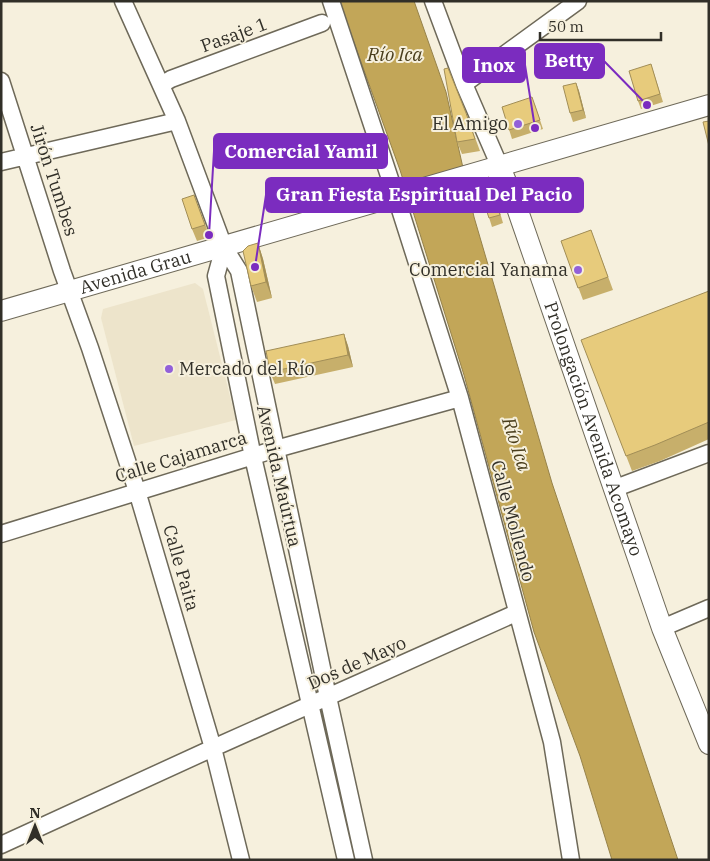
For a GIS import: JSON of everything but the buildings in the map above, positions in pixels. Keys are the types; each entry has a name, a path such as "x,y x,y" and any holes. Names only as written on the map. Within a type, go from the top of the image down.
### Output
{"main road":[{"name":"Avenida Grau","path":"1,311 709,105"},
{"name":"Prolongación Avenida Acomayo","path":"500,167 517,208 662,628 709,744"}],"street":[{"path":"124,1 177,120 224,247"},
{"name":"Calle Mollendo","path":"331,1 400,196 460,398 552,742 571,860"},
{"name":"Prolongación Avenida Acomayo","path":"433,1 464,84 500,167"},
{"path":"464,84 578,1"},
{"name":"Pasaje 1","path":"161,85 171,79 322,24"},
{"name":"Jirón Tumbes","path":"1,81 69,291"},
{"path":"1,162 177,120"},
{"name":"Avenida Maúrtua","path":"224,247 239,272 364,860"},
{"name":"Avenida Maúrtua","path":"224,247 216,276 253,457 346,860"},
{"name":"Calle Paita","path":"69,291 90,348 137,491 213,748 241,860"},
{"name":"Calle Cajamarca","path":"1,534 253,457 276,448 460,398"},
{"path":"613,489 709,453"},
{"path":"662,628 709,608"},
{"name":"Dos de Mayo","path":"1,845 516,613"}],"shaded area":[{"name":"Mercado del Río","path":"195,283 203,289 236,420 134,446 101,318 103,309"}],"water":[{"name":"Río Ica","path":"339,1 414,1 446,92 474,217 552,483 678,860 612,860 580,756 534,632 464,375 400,170"}],"pier":[{"path":"466,171 470,191 410,208 404,189"}],"place":[{"name":"Betty","path":"647,105"},
{"name":"El Amigo","path":"518,124"},
{"name":"Inox","path":"535,128"},
{"name":"Comercial Yamil","path":"209,235"},
{"name":"Gran Fiesta Espiritual Del Pacio","path":"255,267"},
{"name":"Comercial Yanama","path":"578,270"},
{"name":"Mercado del Río","path":"169,369"}]}
